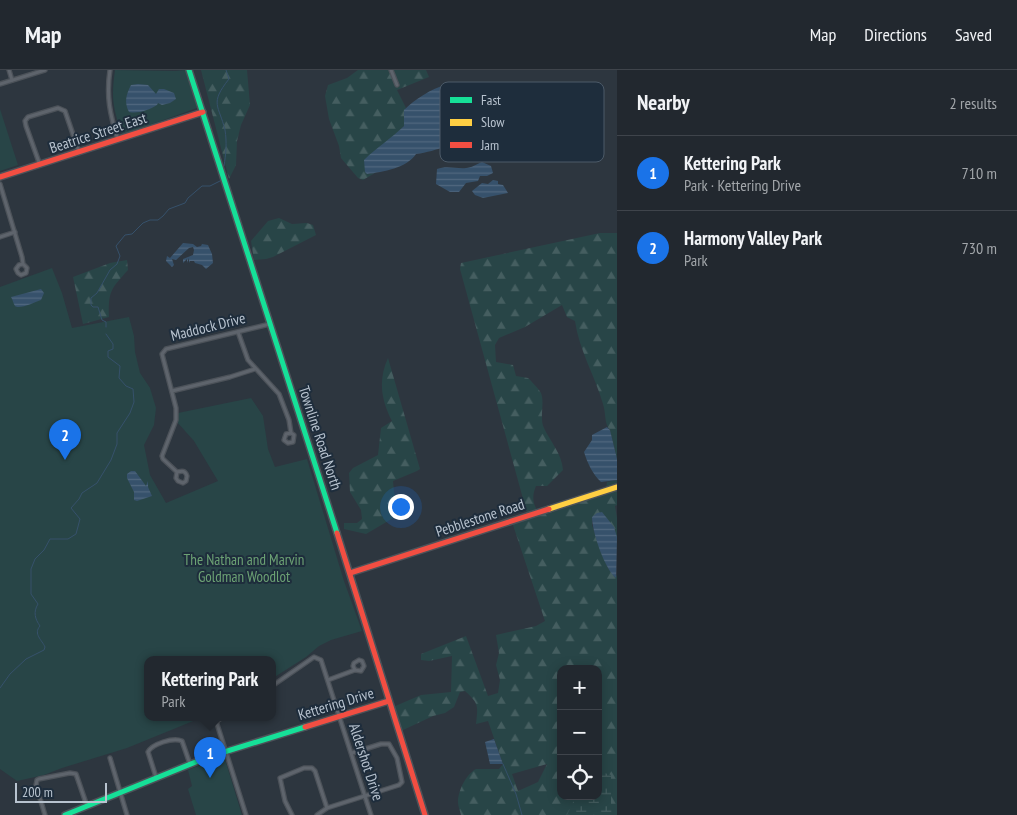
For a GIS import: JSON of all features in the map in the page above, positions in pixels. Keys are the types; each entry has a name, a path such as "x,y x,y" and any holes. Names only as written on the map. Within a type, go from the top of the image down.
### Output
{"street":[{"path":"9,70 12,80"},
{"path":"0,84 45,70"},
{"path":"110,70 107,89 118,140"},
{"name":"Townline Road North","path":"190,70 425,815"},
{"path":"391,70 397,85"},
{"path":"40,165 26,126 25,121 28,117 58,108 65,111 79,152"},
{"name":"Beatrice Street East","path":"0,176 40,165 203,112"},
{"path":"0,184 23,264"},
{"path":"0,237 15,232"},
{"name":"Maddock Drive","path":"172,391 162,358 164,351 270,324"},
{"path":"238,332 248,360 279,394 289,420 291,433"},
{"path":"177,472 162,456 176,420 176,408 172,391 255,369"},
{"name":"Pebblestone Road","path":"350,573 617,487"},
{"name":"Aldershot Drive","path":"276,683 314,657 321,660 371,815"},
{"path":"328,680 355,670"},
{"name":"Kettering Drive","path":"65,815 156,777 226,751 388,701"},
{"path":"217,721 246,815"},
{"path":"156,777 148,752 152,747 173,739 180,740 190,764"},
{"path":"317,815 327,808 399,785 402,778 397,758 390,744 381,744 352,753"},
{"path":"110,758 127,815"},
{"path":"292,815 285,801 280,778 304,768 312,768 315,771 327,808"},
{"path":"45,815 36,785 37,780 55,775 76,774 87,806"}],"green space":[{"path":"115,70 186,70 197,108 122,135 114,103"},
{"path":"201,70 247,70 250,105 241,125 237,141 236,165 229,179"},
{"path":"358,70 426,70 429,77 397,90 406,108 404,111 404,126 394,136 367,174 375,173 363,180 358,178 341,158 339,146 329,119 325,96 328,85 347,78"},
{"path":"0,109 18,165 0,171"},
{"path":"279,218 292,224 307,223 313,225 316,235 273,257 254,260 251,241 268,221"},
{"path":"600,233 617,233 617,459 600,394 580,342 575,321 567,317 562,305 525,327 499,338 495,345 496,362 513,365 516,376 528,378 541,393 543,424 562,464 563,470 547,486 536,486 533,499 539,513 606,490 607,482 617,480 617,505 615,506 617,541 592,517 592,525 608,568 617,576 617,815 461,815 458,798 463,783 472,771 476,769 499,769 503,764 488,721 476,724 475,702 465,691 460,692 454,707 445,713 433,716 401,731 393,707 421,695 451,692 452,656 429,661 421,660 421,654 466,636 488,696 498,693 500,680 496,665 499,653 496,635 536,626 545,621 512,522 528,517 460,269 461,263","holes":["547,764 538,782 518,791 512,774"]},
{"path":"127,260 128,270 114,286 110,296 109,317 83,324 73,277 110,263"},
{"name":"The Nathan and Marvin Goldman Woodlot","path":"52,268 62,293 72,328 129,317 140,373 150,388 156,408 154,425 144,445 150,475 166,503 218,481 194,441 177,422 178,413 251,398 263,416 268,449 275,467 307,459 344,581 362,631 331,640 319,646 306,657 276,676 276,656 144,656 144,721 193,721 127,748 44,775 17,781 0,769 0,287"},
{"path":"388,358 420,469 393,481 400,514 366,534 344,529 344,523 357,523 362,519 361,510 350,492 349,473 353,468 378,455 381,428 392,421 385,405 382,390 383,374"},
{"path":"224,756 242,815 196,815 188,789 192,786 188,770"},
{"path":"602,772 611,775 611,805 614,815 567,815 574,800 602,800"}],"water":[{"path":"131,85 148,85 156,94 159,89 164,89 174,93 176,99 162,105 158,103 154,107 143,111 129,112 126,98"},
{"path":"440,87 440,149 416,154 401,166 367,174 365,172 364,160 404,126 404,110 413,102"},
{"path":"482,162 491,166 493,173 487,176 480,176 478,181 466,183 459,192 450,192 436,184 437,169 444,167 468,168"},
{"path":"493,180 503,185 508,193 483,198 475,195 472,191 482,183 488,184"},
{"path":"183,243 193,244 197,247 202,244 208,245 213,263 206,269 194,261 189,263 189,258 187,263 187,259 183,263 183,259 193,255 193,247 189,248 176,260 172,259 174,265 172,267 166,261 167,256 170,258"},
{"path":"41,289 44,293 41,300 23,306 15,306 11,297"},
{"path":"607,427 610,430 617,459 617,480 601,482 595,476 584,452 592,440 592,435"},
{"path":"135,471 146,486 148,481 148,487 152,496 137,501 134,500 134,492 127,478 127,474"},
{"path":"602,512 614,527 617,537 616,578 604,559 594,532 592,517"},
{"path":"494,739 503,764 490,764 485,742"}],"waterway":[{"path":"224,166 226,134 217,100 229,79 226,70"},
{"path":"106,327 106,322 102,320 98,307 91,305 91,298 97,293 110,270 117,264 120,256 116,246 125,235 132,234 143,223 150,220 158,220 169,209 185,203 202,186 210,186 220,181"},
{"path":"0,688 10,674 26,659 44,650 45,647 37,632 40,626 35,613 38,604 31,594 31,569 35,559 44,550 50,539 68,539 76,534 80,519 71,508 82,493 97,483 111,460 117,444 117,433 130,413 134,402 133,389 126,386 119,378 120,366 108,357 108,351 113,349 113,344 106,334"},
{"path":"503,764 516,794 522,815"}],"traffic: fast":[{"path":"189,70 337,533"},
{"path":"65,815 208,757 305,727"}],"traffic: slow":[{"path":"549,509 617,487"}],"traffic: jam":[{"path":"0,177 203,112"},
{"path":"350,573 549,509"},
{"path":"337,533 425,815"},
{"path":"305,727 389,701"}],"place":[{"name":"Harmony Valley Park","path":"65,460"},
{"name":"Kettering Park","path":"210,778"}]}
